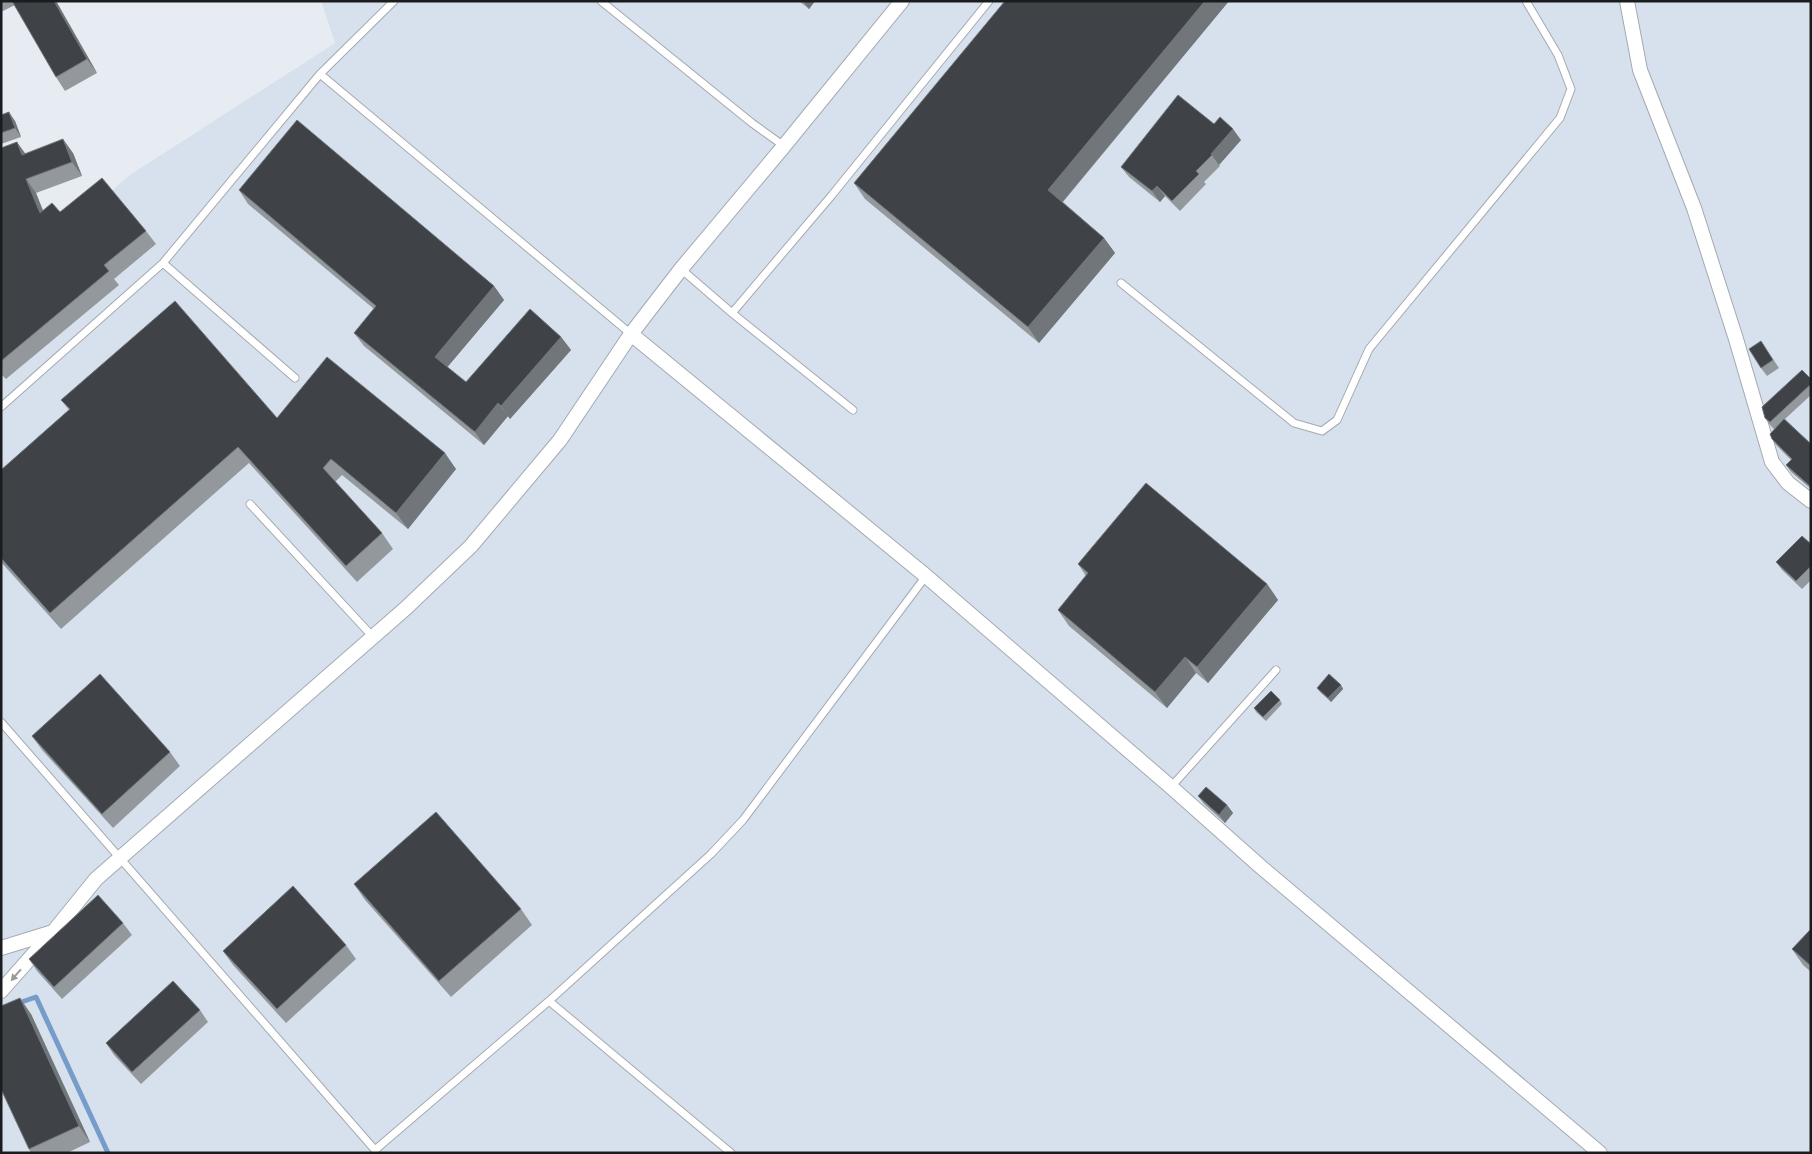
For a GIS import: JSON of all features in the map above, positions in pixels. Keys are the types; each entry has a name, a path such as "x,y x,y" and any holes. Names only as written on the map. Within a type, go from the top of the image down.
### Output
{"street":[{"path":"1,991 54,931 96,879 406,608 471,546 560,440 631,334 681,268 784,146 902,1"},
{"path":"1627,1 1640,70 1694,208 1736,339 1772,462 1788,483 1811,501"},
{"path":"631,334 926,576 1261,867 1600,1153"},
{"path":"1,948 54,931"}],"lane":[{"path":"1,407 163,262 320,74 394,1"},
{"path":"601,1 752,124 784,146"},
{"path":"732,313 832,195 989,1"},
{"path":"1121,283 1294,423 1322,431 1336,420 1369,348 1560,118 1571,89 1558,55 1526,1"},
{"path":"320,74 631,334"},
{"path":"163,262 295,378"},
{"path":"681,268 732,313 853,410"},
{"path":"250,504 373,636"},
{"path":"1,722 372,1151 549,1001 712,854 743,820 926,576"},
{"path":"1171,787 1276,670"},
{"path":"549,1001 730,1153"}],"shaded area":[{"path":"321,1 1811,1 1811,1153 1,1153 1,260 78,220 130,175 335,43"}],"building":[{"path":"12,1 54,1 87,59 56,77"},
{"path":"1005,1 1205,1 1048,190 1104,238 1028,327 854,183"},
{"path":"1178,95 1214,124 1220,117 1233,129 1196,171 1199,174 1172,201 1157,186 1152,191 1121,167"},
{"path":"9,112 15,128 1,133 1,115"},
{"path":"297,120 494,286 435,357 466,382 530,309 561,337 501,406 498,403 475,432 354,333 376,306 239,190"},
{"path":"63,139 72,162 26,179 40,213 52,203 60,212 102,178 146,231 104,265 109,271 1,361 1,148 17,142 22,155"},
{"path":"175,301 277,418 327,357 445,453 396,513 331,459 323,468 382,533 346,566 238,447 50,613 1,558 1,470 70,409 61,400"},
{"path":"1761,341 1773,360 1761,368 1749,349"},
{"path":"1802,370 1811,379 1811,384 1770,422 1765,418 1762,407"},
{"path":"1784,419 1811,444 1811,487 1786,465 1792,459 1772,439 1770,434"},
{"path":"1146,483 1267,584 1197,667 1185,657 1155,692 1058,610 1088,573 1078,564"},
{"path":"1802,536 1811,544 1811,566 1796,581 1776,562"},
{"path":"100,674 170,752 102,814 32,736"},
{"path":"1329,674 1341,685 1328,698 1317,688"},
{"path":"1271,691 1280,700 1263,717 1254,708"},
{"path":"1206,787 1227,805 1219,815 1198,796"},
{"path":"436,812 521,909 439,981 354,884"},
{"path":"293,886 346,945 277,1009 223,951"},
{"path":"98,895 123,923 54,987 29,959"},
{"path":"1811,929 1811,966 1792,949"},
{"path":"173,981 200,1010 132,1072 106,1043"},
{"path":"20,998 79,1126 29,1149 1,1089 1,1006"}],"waterway":[{"path":"16,1004 36,997 108,1153"}]}
